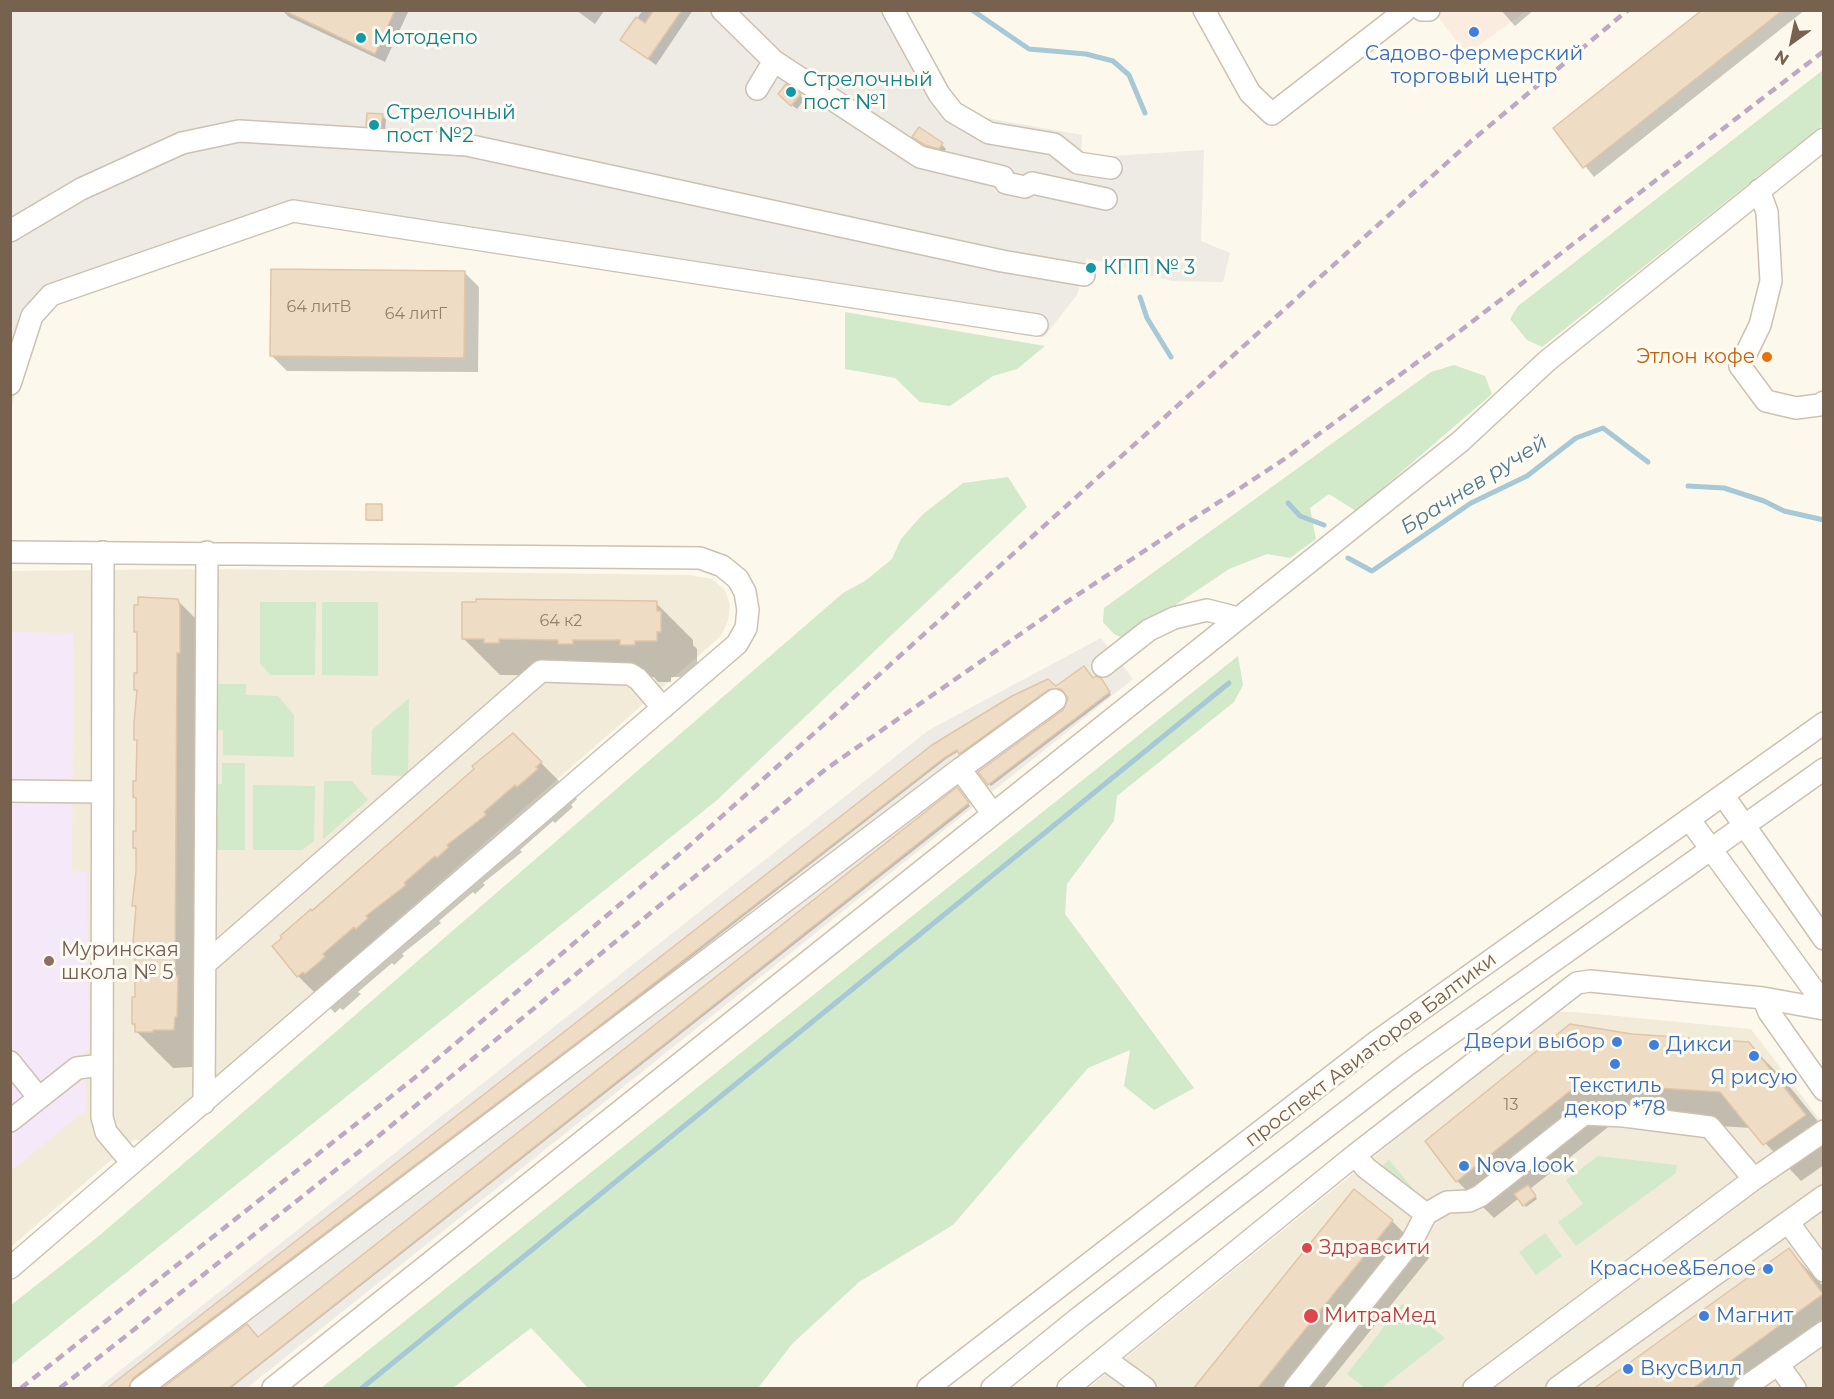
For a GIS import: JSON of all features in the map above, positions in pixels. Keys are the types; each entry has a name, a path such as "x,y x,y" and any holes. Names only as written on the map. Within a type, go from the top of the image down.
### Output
{"street":[{"path":"722,10 774,62 920,157 1003,177 1006,183 1025,188 1032,183 1106,199"},
{"path":"893,10 939,94 953,112 989,133 1054,144 1078,164 1111,168"},
{"path":"1204,10 1250,93 1272,114 1406,10"},
{"path":"1422,10 1429,10"},
{"path":"757,89 774,62"},
{"path":"10,231 81,189 182,143 240,131 467,145 990,259 1084,275"},
{"path":"273,1389 1461,441 1547,361 1824,139"},
{"path":"1759,190 1767,212 1771,282 1760,325 1740,366 1766,401 1796,408 1819,405 1824,402"},
{"path":"10,384 32,316 51,295 293,211 1037,325"},
{"path":"10,552 700,558 722,566 738,579 747,601 746,628 737,644 10,1268"},
{"path":"103,552 102,1117 106,1132 132,1163"},
{"path":"204,1103 207,552"},
{"path":"1103,666 1149,630 1174,618 1207,610 1238,618"},
{"path":"204,964 541,671 630,674 638,679 663,708"},
{"path":"141,1389 960,769 1055,700"},
{"name":"проспект Авиаторов Балтики","path":"928,1389 1376,1042 1824,723"},
{"name":"проспект Авиаторов Балтики","path":"992,1389 1081,1316 1407,1065 1824,768"},
{"path":"960,769 993,814"},
{"path":"10,791 102,792"},
{"path":"1723,795 1824,939"},
{"path":"1689,819 1824,1006"},
{"path":"1068,1389 1355,1155 1577,983 1590,981 1824,1006"},
{"path":"1763,998 1769,1012 1824,1090"},
{"path":"10,1062 39,1098"},
{"path":"10,1121 77,1068 102,1065"},
{"path":"1295,1389 1412,1241 1426,1214 1448,1202 1469,1201 1480,1196 1584,1114 1710,1127 1754,1179"},
{"path":"1474,1389 1754,1179 1824,1131"},
{"path":"1355,1155 1366,1168 1426,1214"},
{"path":"1557,1389 1824,1196"},
{"path":"1788,1222 1824,1271"},
{"path":"1744,1389 1778,1364 1821,1340"},
{"path":"1105,1359 1145,1389"},
{"path":"1778,1364 1795,1389"}],"shaded area":[{"path":"11,11 907,11 964,114 1082,135 1081,158 1204,150 1201,241 1230,253 1223,282 1172,281 1087,258 1077,295 1044,337 835,301 286,222 44,305 11,408"},
{"name":"Садово-фермерский торговый центр","path":"1433,11 1526,11 1467,54"},
{"path":"207,569 691,575 712,579 725,590 730,605 728,621 721,636 145,1140 134,1140 11,1247 11,571"},
{"path":"11,632 73,633 72,871 87,872 89,1049 69,1066 86,1076 86,1110 11,1171"},
{"path":"1101,638 1133,679 247,1388 98,1388 929,730"},
{"path":"1553,1012 1575,1012 1751,1029 1823,1124 1823,1388 1088,1388"}],"green space":[{"path":"1823,70 1823,125 1542,347 1527,340 1510,319 1518,306"},
{"path":"845,312 1045,346 1017,369 993,376 950,406 920,402 895,378 845,369"},
{"path":"1454,365 1485,376 1492,394 1356,511 1329,494 1310,508 1316,539 1290,558 1267,554 1229,569 1125,639 1114,634 1103,622 1104,608 1431,372"},
{"path":"1008,477 1027,507 716,801 11,1365 11,1305 94,1240 190,1158 843,593 865,581 892,559 901,539 922,515 963,483"},
{"path":"260,602 316,602 315,675 270,675 260,663"},
{"path":"322,602 378,602 378,676 322,675"},
{"path":"1238,656 1243,685 1234,702 1117,796 1114,821 1067,884 1065,914 1194,1088 1154,1110 1124,1086 1130,1050 1088,1068 953,1225 859,1282 792,1344 758,1388 588,1388 531,1328 453,1388 321,1388"},
{"path":"216,684 246,684 246,695 278,696 294,715 294,757 223,755 223,730 216,730"},
{"path":"409,698 408,776 371,775 372,730"},
{"path":"222,763 245,763 245,850 215,850 216,784 222,784"},
{"path":"324,781 352,781 368,800 323,839"},
{"path":"253,785 315,786 314,841 302,850 253,850"},
{"path":"1598,1156 1677,1165 1676,1173 1576,1246 1558,1222 1583,1204 1566,1180"},
{"path":"1389,1160 1420,1197 1381,1167"},
{"path":"1545,1233 1562,1256 1536,1275 1519,1252"},
{"path":"1402,1304 1445,1338 1381,1388 1365,1388 1347,1374"}],"building":[{"name":"Мотодепо","path":"283,10 395,10 375,54"},
{"path":"654,10 682,10 648,59 620,40 636,17 645,23"},
{"path":"1702,10 1783,10 1583,168 1553,128"},
{"name":"Стрелочный пост №1","path":"786,84 801,94 791,106 778,94"},
{"path":"367,113 383,114 381,127 366,126"},
{"path":"919,127 943,143 939,149 925,145 912,137"},
{"path":"271,269 465,271 464,358 270,356"},
{"path":"366,504 382,504 382,520 366,520"},
{"path":"138,597 178,599 180,607 180,653 177,653 175,976 178,976 177,1017 175,1017 174,1030 153,1030 153,1032 135,1032 135,1024 132,1024 132,997 135,997 135,956 132,956 136,906 132,906 136,871 133,831 136,831 136,798 133,797 133,781 136,781 137,740 134,740 137,690 134,690 134,673 137,673 137,632 134,632 134,605 138,605"},
{"path":"476,599 657,601 657,611 661,611 661,632 657,632 657,641 635,641 635,645 620,645 620,640 573,640 573,644 558,644 558,640 499,639 499,643 484,643 484,639 462,639 462,602 476,602"},
{"path":"1084,666 1093,678 1096,676 1101,678 1110,692 988,785 978,772 1063,710 1068,698 1061,689 1048,690 959,754 957,750 944,758 591,1032 133,1378 128,1389 106,1389 932,745 1012,696 1048,679 1056,686"},
{"path":"513,733 542,762 536,767 538,769 517,787 515,785 484,812 486,815 447,845 449,847 437,858 435,856 404,883 406,885 366,916 368,918 356,929 354,927 323,954 325,957 305,974 303,972 297,977 272,946 282,938 280,936 311,909 312,911 474,769 472,766"},
{"path":"957,787 969,803 228,1389 161,1389 247,1324 258,1337"},
{"path":"1570,1024 1632,1034 1749,1042 1806,1115 1763,1145 1720,1092 1580,1083 1456,1182 1425,1141"},
{"path":"1528,1185 1536,1196 1523,1206 1514,1194"},
{"path":"1354,1189 1393,1220 1353,1270 1257,1389 1193,1389"},
{"path":"1789,1248 1823,1294 1692,1389 1593,1389"}],"waterway":[{"name":"Брачнев ручей","path":"972,10 1029,49 1086,54 1113,61 1129,75 1145,113"},
{"path":"1140,297 1147,318 1171,357"},
{"name":"Брачнев ручей","path":"1348,558 1372,571 1471,503 1527,476 1576,438 1603,428 1648,462"},
{"name":"Брачнев ручей","path":"1688,486 1724,488 1764,501 1784,511 1824,520"},
{"name":"Брачнев ручей","path":"1288,503 1300,516 1324,525"},
{"path":"362,1388 1229,683"}],"railway":[{"path":"21,1388 417,1076 689,846 1470,142 1628,10"},
{"path":"60,1388 370,1143 826,769 1065,603 1286,458 1460,331 1824,51"}],"place":[{"name":"Садово-фермерский торговый центр","path":"1474,32"},
{"name":"Мотодепо","path":"361,38"},
{"name":"Стрелочный пост №1","path":"791,92"},
{"name":"Стрелочный пост №2","path":"374,125"},
{"name":"КПП № 3","path":"1091,268"},
{"name":"Этлон кофе","path":"1767,357"},
{"name":"Муринская школа № 5","path":"49,961"},
{"name":"Двери выбор","path":"1617,1042"},
{"name":"Дикси","path":"1654,1045"},
{"name":"Я рисую","path":"1754,1056"},
{"name":"Текстиль декор *78","path":"1615,1064"},
{"name":"Nova look","path":"1464,1166"},
{"name":"Здравсити","path":"1307,1248"},
{"name":"Красное&Белое","path":"1768,1269"},
{"name":"МитраМед","path":"1311,1316"},
{"name":"Магнит","path":"1704,1316"},
{"name":"ВкусВилл","path":"1628,1369"}]}
